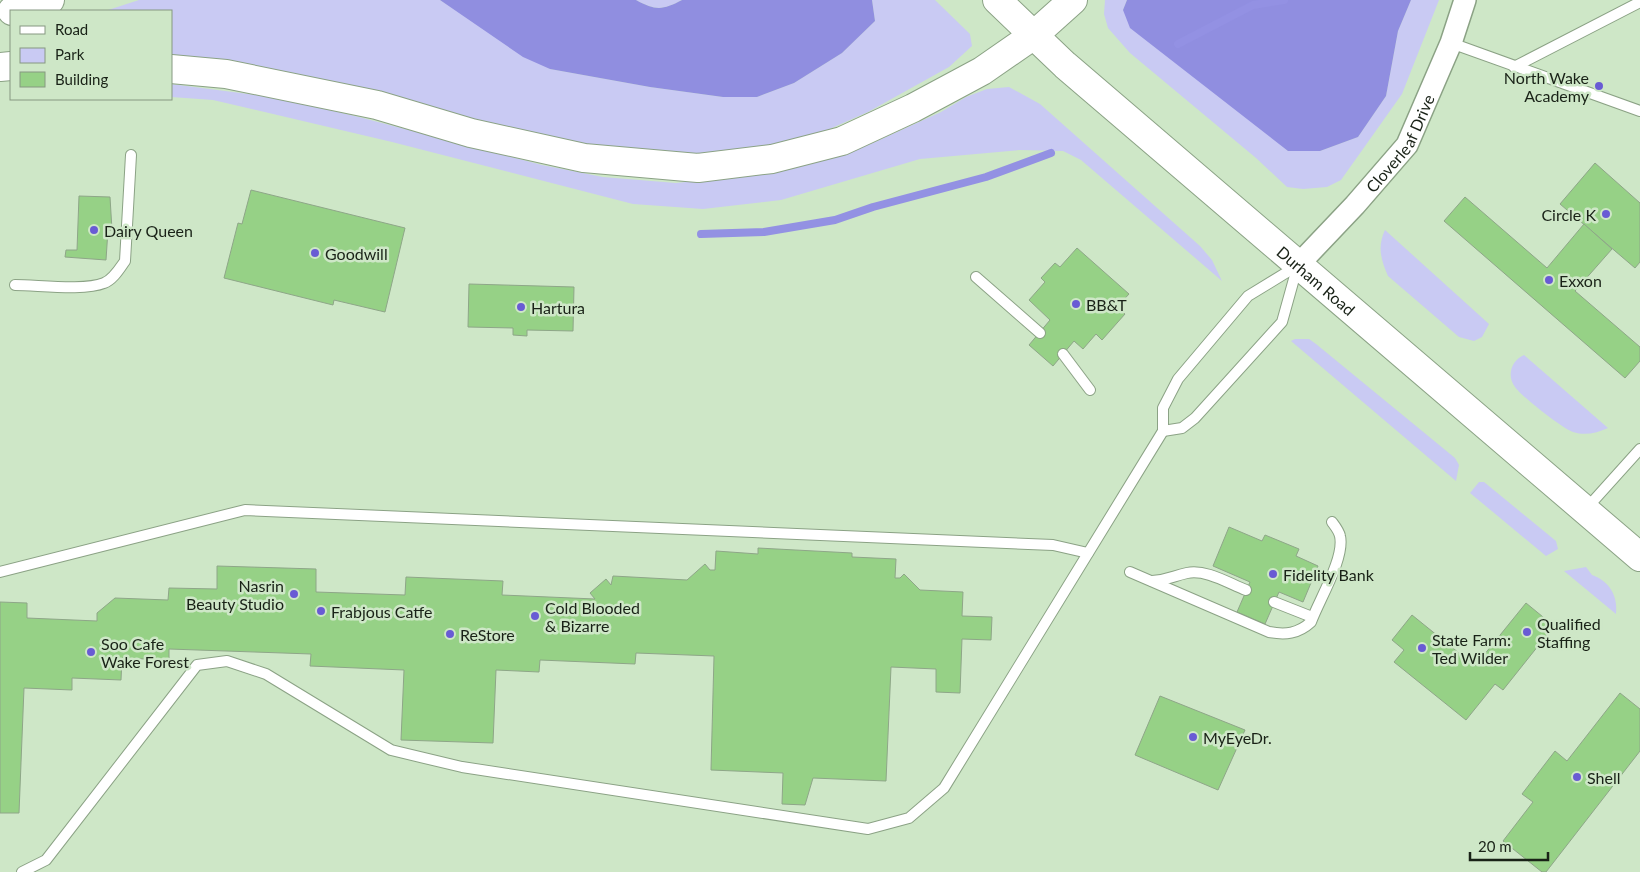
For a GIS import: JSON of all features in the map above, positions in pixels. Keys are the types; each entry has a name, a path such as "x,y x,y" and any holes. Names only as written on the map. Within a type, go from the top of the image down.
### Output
{"main road":[{"path":"15,10 50,0"},
{"name":"Durham Road","path":"997,0 1065,65 1640,557"},
{"path":"172,69 226,74 377,106 471,133 584,158 698,168 772,159 842,141 913,108 982,71 1034,36 1073,0"}],"street":[{"name":"Cloverleaf Drive","path":"1298,264 1355,205 1407,145 1451,43 1466,0"}],"lane":[{"path":"1514,67 1640,2"},
{"path":"1451,43 1640,111"},
{"path":"16,285 90,286 106,283 116,273 125,261 131,155"},
{"path":"22,872 46,860 197,665 227,661 266,674 391,750 462,767 868,830 909,818 944,788 1163,431 1163,408 1178,379 1248,296 1298,264"},
{"path":"1163,431 1182,428 1195,418 1282,322 1298,264"},
{"path":"976,277 1040,333"},
{"path":"1063,354 1090,390"},
{"path":"1585,509 1640,449"},
{"path":"0,572 245,510 1043,544 1088,553"},
{"path":"1130,572 1268,632 1293,633 1304,629 1312,617 1340,548 1340,535 1332,522"},
{"path":"1149,581 1172,579 1185,573 1200,573 1246,590"},
{"path":"1274,602 1312,617"}],"green space":[{"path":"139,0 440,0 550,69 650,87 723,97 757,97 794,83 842,53 875,21 872,0 935,0 970,34 972,46 949,67 868,112 816,135 757,151 680,159 608,152 172,60 172,10 108,10"},
{"path":"636,0 682,0 670,6 659,8"},
{"path":"1105,0 1127,0 1123,10 1288,151 1320,151 1358,137 1386,96 1398,31 1411,0 1439,0 1402,94 1341,180 1327,187 1303,189 1287,187 1256,158 1130,53 1108,28 1104,14"},
{"path":"172,84 278,98 359,117 542,165 603,177 676,183 746,176 809,164 866,146 941,112 966,97 987,89 1009,87 1040,104 1200,246 1212,260 1222,281 1081,160 1063,151 1020,150 920,159 781,200 703,209 633,204 392,142 213,100 172,97"},
{"path":"1385,230 1489,324 1482,337 1474,341 1459,337 1388,276 1381,253 1381,242"},
{"path":"1295,339 1309,339 1316,344 1455,458 1459,465 1456,481 1291,341"},
{"path":"1524,355 1608,428 1591,433 1573,432 1552,419 1525,397 1515,387 1511,378 1512,368 1516,360"},
{"path":"1479,482 1484,482 1556,541 1558,549 1546,556 1470,493"},
{"path":"1586,567 1592,575 1608,585 1614,595 1616,614 1564,571"}],"shaded area":[{"path":"440,0 636,0 659,8 670,6 682,0 872,0 875,21 842,53 794,83 757,97 723,97 650,87 550,69 523,57"},
{"path":"1127,0 1411,0 1398,31 1386,96 1358,137 1320,151 1288,151 1130,28 1123,10"}],"building":[{"name":"Circle K","path":"1595,163 1640,203 1640,262 1635,268 1560,204"},
{"name":"Goodwill","path":"251,190 405,228 385,312 334,300 333,305 224,278 238,223 242,224"},
{"path":"79,196 110,197 112,230 108,230 106,260 65,257 66,250 77,250"},
{"name":"Exxon","path":"1465,197 1547,268 1584,224 1612,249 1575,291 1640,347 1640,361 1625,378 1444,221"},
{"name":"BB&T","path":"1077,248 1129,294 1117,307 1125,314 1102,340 1096,334 1083,349 1074,341 1053,366 1029,345 1050,320 1029,300 1045,282 1041,278 1055,263 1060,267"},
{"name":"Hartura","path":"469,284 574,287 573,331 527,330 527,336 513,335 513,328 468,327"},
{"name":"Fidelity Bank","path":"1229,527 1262,541 1265,535 1299,549 1296,556 1318,566 1303,602 1279,592 1265,624 1237,612 1250,582 1213,566"},
{"path":"758,548 852,553 852,557 896,559 895,578 900,578 904,574 920,590 963,592 962,616 992,617 991,640 962,639 960,693 936,692 936,669 891,667 886,781 813,778 805,805 782,804 783,773 711,770 714,656 636,653 635,664 540,660 539,672 496,670 493,743 401,740 404,670 310,666 311,654 169,649 169,660 122,658 121,680 72,678 72,690 24,688 19,813 0,813 0,602 27,603 27,618 97,621 97,613 115,598 168,600 169,588 217,589 217,566 316,569 316,592 405,595 406,577 503,581 502,595 595,599 590,593 606,579 611,585 613,576 687,580 705,564 710,570 715,570 716,551 758,554"},
{"path":"1526,603 1554,626 1503,690 1495,684 1466,720 1394,662 1404,650 1392,640 1412,615 1475,666"},
{"name":"Shell","path":"1620,693 1640,709 1640,751 1546,872 1542,872 1503,841 1533,802 1522,794 1555,751 1567,761"},
{"name":"MyEyeDr.","path":"1160,696 1245,730 1218,790 1135,755"}],"waterway":[{"path":"1178,44 1253,5 1284,0"},
{"path":"701,234 764,232 835,220 873,207 986,177 1051,153"}],"place":[{"name":"North Wake Academy","path":"1599,86"},
{"name":"Circle K","path":"1606,214"},
{"name":"Dairy Queen","path":"94,230"},
{"name":"Goodwill","path":"315,253"},
{"name":"Exxon","path":"1549,280"},
{"name":"BB&T","path":"1076,304"},
{"name":"Hartura","path":"521,307"},
{"name":"Fidelity Bank","path":"1273,574"},
{"name":"Nasrin Beauty Studio","path":"294,594"},
{"name":"Frabjous Catfe","path":"321,611"},
{"name":"Cold Blooded & Bizarre","path":"535,616"},
{"name":"Qualified Staffing","path":"1527,632"},
{"name":"ReStore","path":"450,634"},
{"name":"State Farm: Ted Wilder","path":"1422,648"},
{"name":"Soo Cafe Wake Forest","path":"91,652"},
{"name":"MyEyeDr.","path":"1193,737"},
{"name":"Shell","path":"1577,777"}]}
